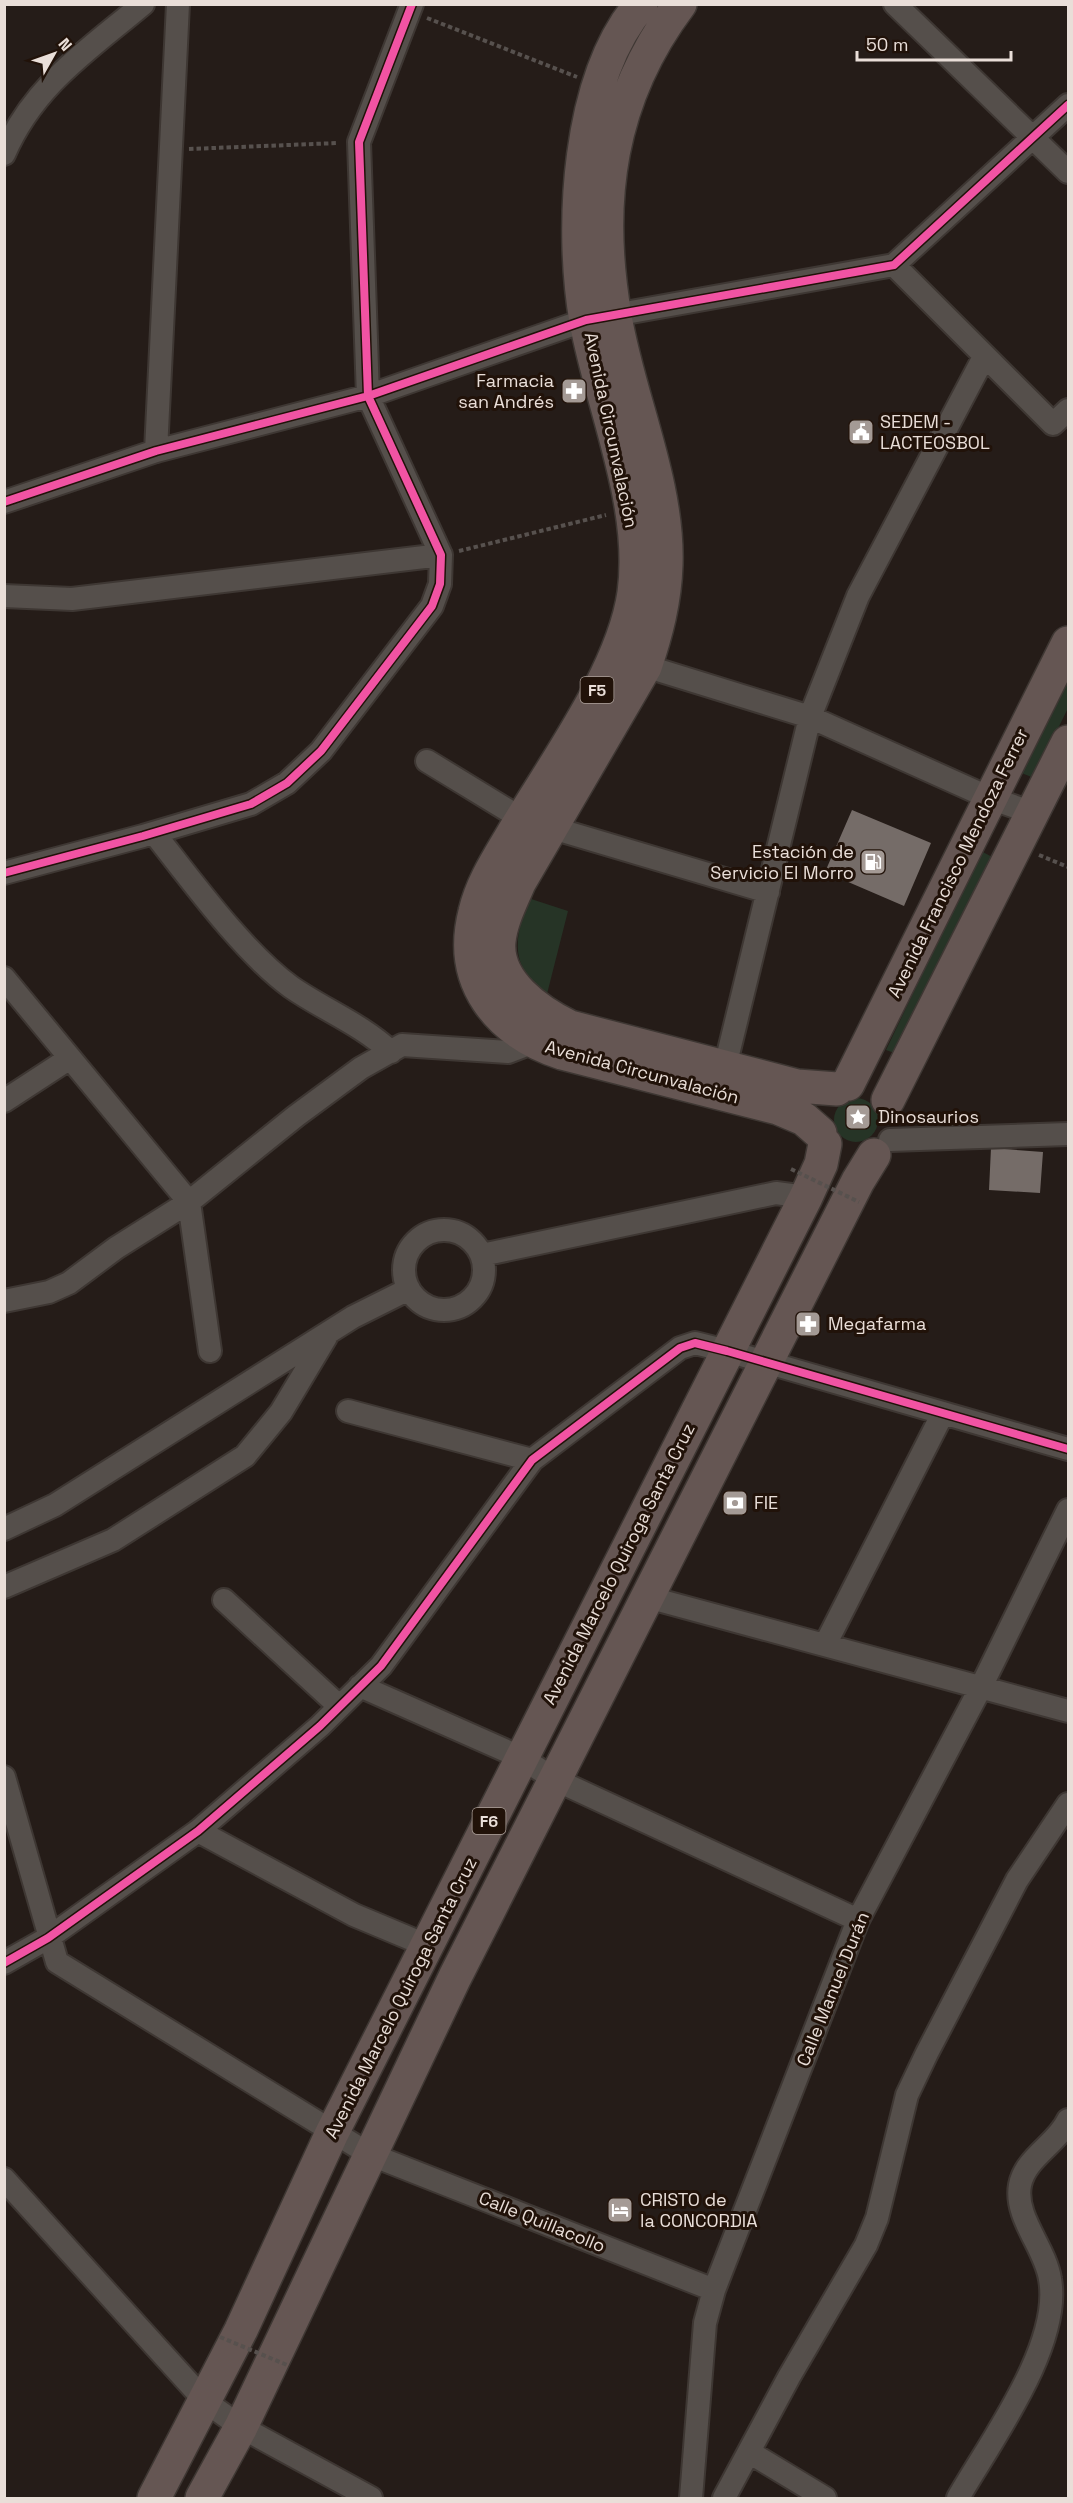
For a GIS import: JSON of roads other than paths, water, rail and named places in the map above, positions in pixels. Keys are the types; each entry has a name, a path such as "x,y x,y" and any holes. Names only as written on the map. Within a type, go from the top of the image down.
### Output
{"highway":[{"name":"Avenida Circunvalación","path":"555,1041 549,1017 518,990 506,972 499,944 502,927 537,823 631,661 657,633 663,597 665,535 651,462 600,318 580,240 582,176 588,118 602,70 629,18 641,4"},
{"name":"Avenida Circunvalación","path":"631,661 636,556 631,509 600,318 607,245 608,199 615,135 640,68 663,27 680,4"},
{"name":"Avenida Francisco Mendoza Ferrer","path":"843,1087 1068,643"},
{"path":"882,1147 894,1119 888,1100 1018,846 1068,742"},
{"name":"Avenida Circunvalación","path":"555,1041 725,1067 797,1086 843,1087"},
{"name":"Avenida Circunvalación","path":"555,1041 777,1108 804,1119 823,1138"},
{"name":"F5","path":"843,1087 870,1086 888,1100"},
{"path":"823,1138 821,1108 843,1087"},
{"name":"F5","path":"823,1138 833,1152 853,1160 882,1147"},
{"name":"Avenida Marcelo Quiroga Santa Cruz","path":"154,2499 206,2402 332,2133 428,1946 520,1757 806,1197 821,1164 823,1138"},
{"name":"F6","path":"202,2499 241,2427 369,2154 647,1597 858,1181 882,1147"}],"street":[{"path":"4,154 10,122 29,107 63,70 143,4"},
{"path":"156,451 178,4"},
{"path":"895,4 1068,172"},
{"path":"4,873 154,833 251,804 287,783 305,768 432,606 440,584 441,555 368,396 359,142 411,8"},
{"path":"4,502 156,451 368,396 600,318 894,265 1068,105"},
{"path":"894,265 1053,424 1068,410"},
{"path":"725,1067 810,717 858,596 984,357"},
{"path":"4,596 72,599 441,555"},
{"path":"631,661 810,717 990,798 1034,813"},
{"path":"426,761 537,823 768,892"},
{"path":"154,833 255,953 291,986 371,1034 391,1052"},
{"path":"4,978 189,1202 210,1352"},
{"path":"4,1301 49,1292 69,1282 116,1248 189,1202 296,1116 361,1068 402,1046 508,1052 555,1041"},
{"path":"4,1101 70,1058"},
{"path":"882,1147 1068,1134"},
{"path":"482,1255 776,1193 806,1197"},
{"path":"440,1230 453,1231 475,1244 482,1255 485,1268 483,1282 477,1294 461,1306 442,1311 428,1307 417,1300 409,1289 404,1264 409,1251 427,1234 440,1230"},
{"path":"4,1528 55,1505 328,1333 409,1289"},
{"path":"4,1587 113,1540 245,1456 281,1413 328,1333"},
{"path":"4,1963 48,1938 198,1831 339,1706 381,1666 532,1460 680,1348 695,1343 727,1351 1068,1449"},
{"path":"348,1411 532,1460"},
{"path":"826,1643 943,1413"},
{"name":"Calle Manuel Durán","path":"691,2499 705,2323 714,2290 858,1920 981,1688 1068,1510"},
{"path":"647,1597 826,1643 1068,1711"},
{"path":"224,1600 339,1706"},
{"path":"360,1686 520,1757 555,1780 858,1920"},
{"name":"Calle Quillacollo","path":"4,1778 48,1938 57,1962 369,2154 714,2290"},
{"path":"724,2499 866,2245 877,2218 907,2095 927,2054 1017,1880 1068,1803"},
{"path":"198,1831 354,1915 428,1946"},
{"path":"958,2499 1037,2362 1052,2308 1050,2278 1036,2239 1018,2201 1020,2182 1037,2156 1054,2142 1068,2120"},
{"path":"4,2179 206,2402 241,2427 371,2499"},
{"path":"749,2452 825,2499"}],"place":[{"name":"Farmacia san Andrés","path":"574,391"},
{"name":"SEDEM - LACTEOSBOL","path":"861,432"},
{"name":"Estación de Servicio El Morro","path":"873,862"},
{"name":"Dinosaurios","path":"858,1117"},
{"name":"Megafarma","path":"808,1324"},
{"name":"FIE","path":"735,1503"},
{"name":"CRISTO de la CONCORDIA","path":"620,2210"}]}
